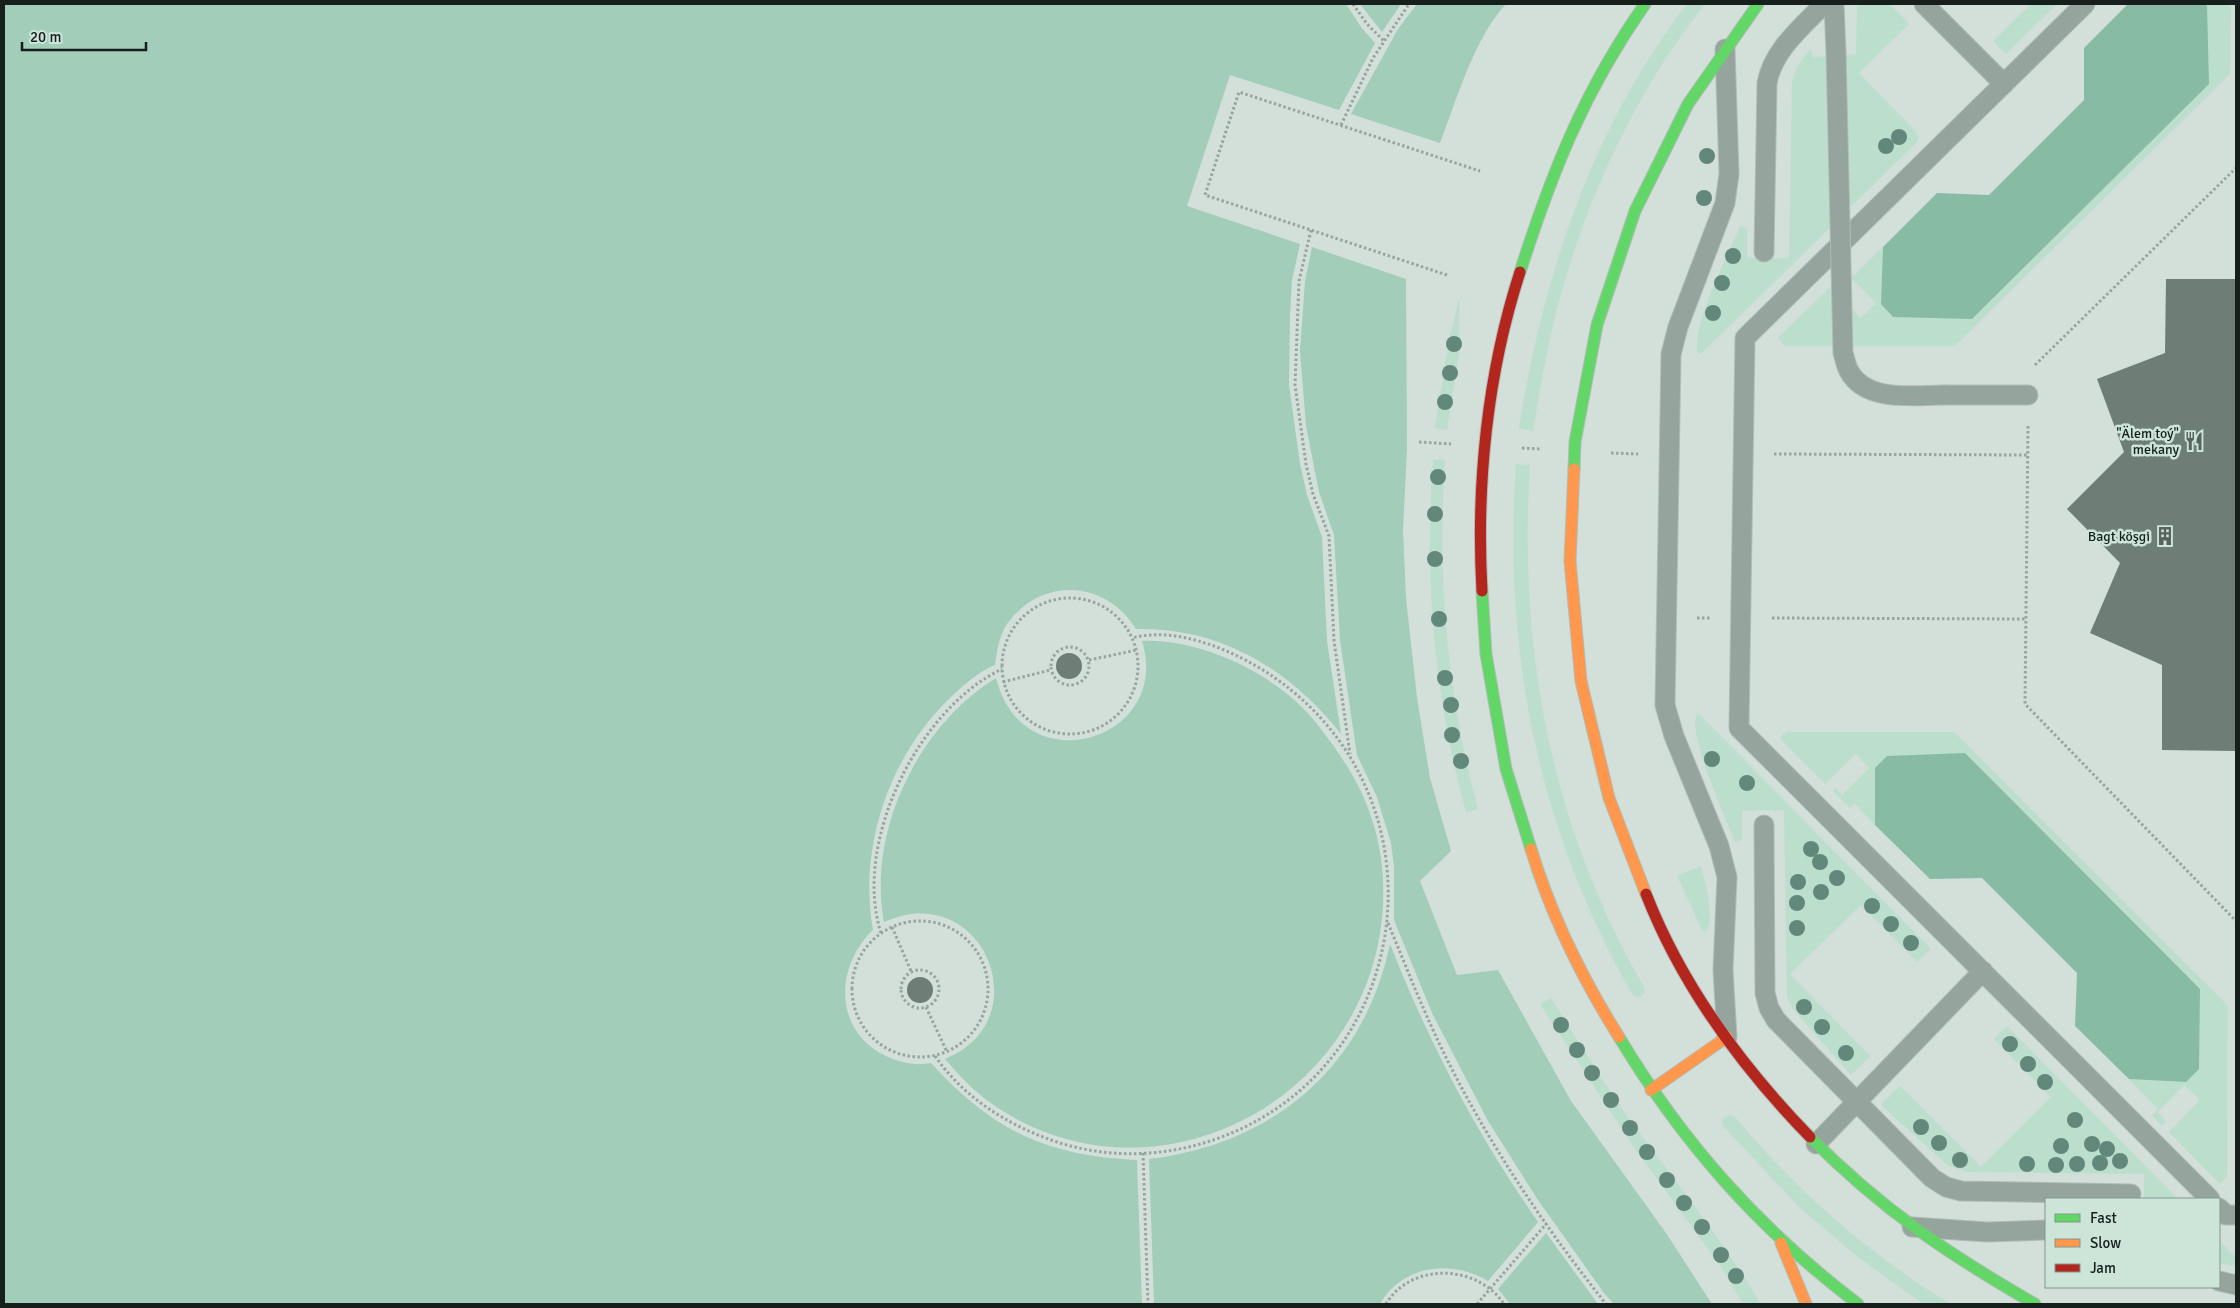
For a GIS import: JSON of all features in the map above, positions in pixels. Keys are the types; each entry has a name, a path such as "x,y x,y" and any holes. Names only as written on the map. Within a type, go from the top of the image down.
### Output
{"street":[{"path":"1645,4 1594,87 1559,157 1530,230 1508,306 1492,383 1481,461 1478,539 1480,618 1490,696 1505,773 1527,848 1555,922 1589,992 1629,1060 1674,1124 1724,1184 1780,1239 1858,1304"},
{"path":"1758,4 1698,88 1661,153 1630,221 1606,292 1587,364 1576,429 1569,513 1570,588 1577,662 1591,736 1611,808 1637,878 1669,945 1707,1009 1750,1070 1816,1144 1853,1179 1910,1227 1972,1269 2035,1304"},
{"path":"1651,1090 1727,1037"},
{"path":"1780,1239 1806,1304"}],"lane":[{"path":"1764,252 1769,72 1776,58 1793,36 1824,4"},
{"path":"1834,4 1843,353 1849,372 1866,390 1886,394 2028,395"},
{"path":"1924,4 2004,84"},
{"path":"2085,4 1745,338 1738,728 2209,1198"},
{"path":"1725,48 1729,174 1725,202 1678,327 1671,354 1666,706 1674,736 1719,846 1727,878 1723,970 1727,1037"},
{"path":"1764,825 1765,993 1768,1008 1776,1020 1932,1178 1946,1187 1961,1191 2131,1194"},
{"path":"1816,1144 1982,971"},
{"path":"2220,1209 2226,1215 2236,1215"},
{"path":"1910,1227 1987,1232 2045,1230"},
{"path":"2220,1281 2236,1285"}],"path":[{"path":"1353,4 1367,24 1384,41"},
{"path":"1341,125 1384,41 1409,4"},
{"path":"1447,275 1205,195 1239,92 1480,171"},
{"path":"2236,168 2029,371 2024,704 2236,921"},
{"path":"1311,230 1298,281 1295,385 1306,464 1313,494 1328,536 1334,641 1350,756"},
{"path":"1819,455 2028,455"},
{"path":"1072,597 1090,600 1106,608 1120,619 1137,650 1138,668 1135,686 1128,702 1117,716 1102,727 1086,733 1050,732 1034,724 1020,713 1009,698 1003,682 1004,646 1011,630 1023,616 1037,605 1054,599 1072,597"},
{"path":"1818,618 2026,619"},
{"path":"935,1056 969,1095 1002,1118 1033,1133 1088,1150 1143,1153 1178,1150 1235,1132 1268,1115 1307,1085 1331,1059 1365,1003 1380,963 1388,922 1388,866 1385,845 1369,793 1350,756 1308,705 1264,669 1232,654 1179,637 1152,634 1132,638"},
{"path":"1066,646 1076,646 1084,652 1089,660 1089,671 1083,680 1074,685 1064,685 1055,679 1050,670 1051,660 1057,651 1066,646"},
{"path":"1089,660 1137,650"},
{"path":"881,933 875,908 876,864 886,819 898,783 915,751 942,716 980,681 1002,669"},
{"path":"1003,682 1050,670"},
{"path":"912,921 930,922 948,927 963,936 975,949 984,964 988,982 988,1000 982,1017 973,1032 960,1045 947,1052 935,1056 909,1058 892,1053 876,1043 864,1030 856,1014 852,997 852,979 857,962 866,946 881,933 892,927 912,921"},
{"path":"1388,922 1426,1016 1482,1124 1547,1223 1606,1304"},
{"path":"892,927 911,971"},
{"path":"923,969 932,973 938,982 939,992 935,1002 926,1008 917,1008 907,1004 901,996 900,986 904,976 911,971 923,969"},
{"path":"926,1008 947,1052"},
{"path":"1143,1153 1148,1304"},
{"path":"1477,1304 1547,1223"},
{"path":"1386,1304 1402,1286 1419,1277 1437,1273 1456,1274 1473,1279 1490,1289 1504,1304"}],"shaded area":[{"path":"4,4 1346,4 1361,27 1375,43 1339,110 1230,75 1187,206 1300,244 1292,280 1289,385 1300,464 1307,495 1322,537 1327,641 1341,734 1299,690 1251,656 1224,644 1196,635 1167,630 1136,629 1123,613 1108,601 1091,593 1073,590 1055,592 1037,598 1021,608 1007,624 1000,639 995,665 967,683 930,719 911,745 896,773 884,803 875,834 870,866 873,930 860,945 851,962 846,980 845,998 849,1015 857,1031 869,1045 886,1056 908,1063 931,1063 976,1106 999,1122 1023,1135 1075,1153 1137,1160 1142,1304 4,1304"},
{"path":"1360,4 1401,4 1382,32"},
{"path":"1417,4 1506,4 1495,18 1476,51 1440,143 1351,114 1398,29"},
{"path":"1687,4 1705,4 1681,36 1638,104 1603,177 1587,214 1557,307 1533,431 1519,428 1529,371 1542,315 1576,206 1598,152 1624,101 1653,51"},
{"path":"1857,4 1890,4 1909,24 1859,73 1915,131 1919,138 1701,354 1697,351 1698,337 1706,305 1740,226 1747,228 1747,258 1789,258 1792,81 1799,64 1811,49 1812,57 1856,54"},
{"path":"2031,4 2057,4 2006,54 1993,41"},
{"path":"2128,4 2205,4 2207,6 2209,84 1972,319 1893,317 1881,304 1883,247 1937,193 1989,195 2084,100 2084,48"},
{"path":"2205,4 2231,4 2230,74 1955,346 1785,346 1778,338 1830,287 1861,318 1876,303 1849,276 1847,270 1854,276 1883,247 1881,304 2207,6"},
{"path":"1312,247 1406,279 1407,448 1403,530 1406,598 1417,698 1430,778 1451,851 1420,881 1457,975 1498,970 1571,1101 1666,1233 1712,1304 1614,1304 1604,1293 1538,1200 1488,1121 1432,1013 1394,920 1394,866 1391,843 1377,797 1357,755 1340,640 1334,535 1319,492 1306,426 1300,351 1305,281"},
{"path":"1459,299 1460,347 1447,430 1435,428 1448,345"},
{"path":"1433,459 1445,460 1442,548 1447,636 1459,723 1478,809 1466,812 1446,725 1434,637 1430,548"},
{"path":"1516,464 1530,465 1528,534 1530,602 1536,669 1548,735 1564,800 1585,864 1612,926 1644,987 1645,992 1641,996 1636,997 1632,994 1599,931 1572,868 1551,803 1534,738 1522,671 1515,603 1513,534"},
{"path":"1142,641 1189,646 1214,653 1238,663 1282,690 1317,724 1357,783 1373,823 1378,841 1383,878 1382,916 1380,935 1371,971 1345,1026 1309,1073 1263,1109 1212,1134 1156,1146 1099,1146 1042,1131 988,1101 965,1081 945,1059 974,1040 990,1015 994,986 988,959 972,935 949,919 919,914 884,922 881,888 883,853 891,818 904,784 922,753 943,724 968,699 996,678 1011,711 1035,732 1062,740 1091,737 1117,725 1136,704 1146,675"},
{"path":"1698,713 1931,949 1917,962 1861,905 1790,974 1870,1056 1851,1075 1792,1008 1787,997 1784,810 1742,811 1742,840 1735,842 1701,755 1695,722"},
{"path":"1786,732 1954,732 2228,1006 2227,1176 2220,1184 2169,1132 2200,1100 2184,1085 2158,1112 2166,1122 2162,1126 2152,1115 2158,1109 2129,1079 2186,1082 1875,768 1875,825 1855,804 1850,808 1833,791 1835,788 1842,795 1869,768 1856,754 1825,784 1780,738"},
{"path":"1965,753 2200,989 2199,1069 2186,1082 2129,1079 2075,1026 2077,973 1982,878 1930,879 1875,825 1875,768 1887,756"},
{"path":"1701,866 1707,890 1710,919 1706,932 1702,930 1677,876"},
{"path":"1390,944 1421,1017 1456,1088 1495,1156 1538,1222 1488,1281 1474,1274 1444,1268 1414,1274 1401,1281 1389,1291 1380,1304 1154,1304 1149,1159 1194,1151 1235,1137 1273,1117 1306,1092 1335,1063 1359,1028 1377,988"},
{"path":"1551,998 1619,1105 1690,1200 1748,1282 1761,1304 1743,1304 1721,1267 1633,1146 1540,1004"},
{"path":"2007,1026 2177,1198 2144,1198 2144,1174 1967,1172 1947,1165 1881,1105 1900,1086 1981,1167 2051,1097 1994,1039"},
{"path":"1730,1115 1735,1117 1783,1170 1835,1220 1891,1264 1951,1304 1923,1304 1859,1258 1800,1208 1724,1127 1722,1122 1725,1117"},
{"path":"1546,1233 1598,1304 1510,1304 1498,1289"},
{"path":"2220,1241 2236,1258 2236,1266 2220,1264"}],"building":[{"name":"Bagt köşgi","path":"2166,279 2236,279 2236,751 2162,750 2162,665 2090,633 2120,563 2067,509 2124,452 2097,379 2165,353"},
{"path":"1069,653 1078,657 1082,666 1078,675 1069,679 1060,675 1056,666 1060,657"},
{"path":"920,977 929,981 933,990 929,999 920,1003 911,999 907,990 911,981"}],"traffic: fast":[{"path":"1520,272 1544,200 1572,133 1604,69 1623,36 1645,4"},
{"path":"1574,469 1575,442 1597,325 1635,211 1688,104 1758,4"},
{"path":"1482,591 1486,654 1506,769 1531,849"},
{"path":"1619,1037 1669,1113 1725,1182 1788,1246 1858,1304"},
{"path":"1810,1137 1836,1163 1916,1229 1973,1267 2035,1304"}],"traffic: slow":[{"path":"1574,469 1570,561 1581,681 1609,798 1646,894"},
{"path":"1531,849 1548,898 1569,946 1592,992 1619,1037"},
{"path":"1651,1090 1727,1037"},
{"path":"1781,1243 1806,1304"}],"traffic: jam":[{"path":"1482,591 1481,511 1486,430 1499,350 1520,272"},
{"path":"1646,894 1677,961 1716,1024 1761,1082 1810,1137"}],"place":[{"name":"\"Älem toý\" mekany","path":"2194,441"},
{"name":"Bagt köşgi","path":"2165,536"}]}
